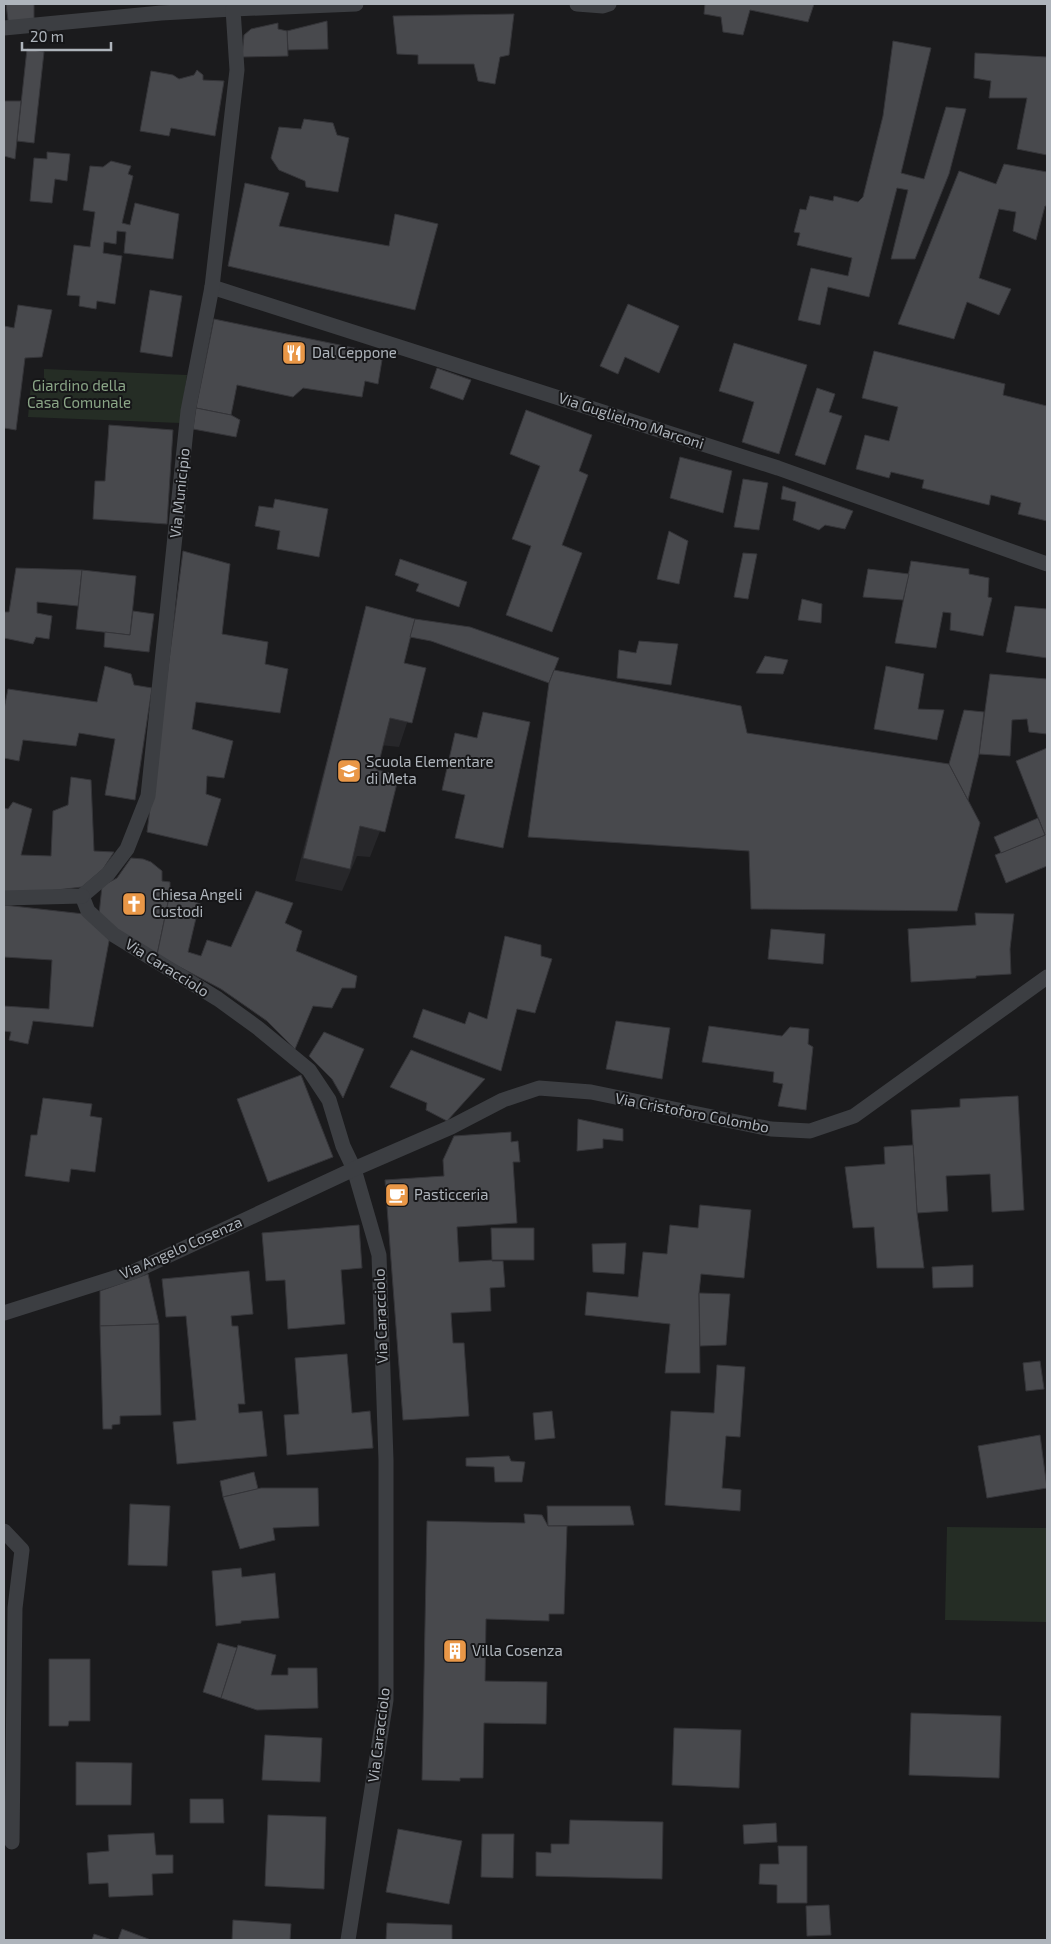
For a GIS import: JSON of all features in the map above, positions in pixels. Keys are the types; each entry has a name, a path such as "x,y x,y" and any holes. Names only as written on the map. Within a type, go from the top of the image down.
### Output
{"street":[{"path":"4,28 162,13 356,4"},
{"path":"577,4 603,6 610,4"},
{"name":"Via Municipio","path":"82,896 108,874 127,849 148,796 188,411 212,287 237,70 233,9"},
{"name":"Via Guglielmo Marconi","path":"212,287 778,468 1047,564"},
{"path":"4,898 82,896"},
{"name":"Via Caracciolo","path":"82,896 88,911 114,935 218,999 258,1028 309,1070 329,1100 343,1146 354,1169 379,1255 386,1460 386,1700 348,1940"},
{"name":"Via Cristoforo Colombo","path":"354,1169 452,1127 503,1100 539,1088 591,1092 771,1130 810,1131 854,1116 1047,977"},
{"name":"Via Angelo Cosenza","path":"4,1313 132,1272 354,1169"},
{"path":"4,1531 22,1550 15,1608 12,1842"}],"shaded area":[{"name":"Scuola Elementare di Meta","path":"358,641 398,685 416,696 399,747 380,745 368,796 391,803 370,857 357,856 342,891 295,881"}],"green space":[{"name":"Giardino della Casa Comunale","path":"44,369 187,375 180,423 28,417 31,384 44,384"},
{"path":"947,1527 1047,1528 1047,1622 945,1620"}],"building":[{"path":"6,4 34,4 34,29 9,28"},
{"path":"705,4 814,4 808,22 750,10 743,35 723,32 721,17 704,14"},
{"path":"514,14 509,55 500,57 495,84 478,81 474,64 418,64 418,55 397,54 393,16"},
{"path":"327,21 328,49 288,50 287,31"},
{"path":"278,23 278,29 287,31 288,56 242,57 244,35 251,29"},
{"path":"893,41 931,48 901,173 924,179 946,107 966,109 949,174 915,259 891,259 908,190 897,188 869,297 828,287 820,325 798,320 811,268 848,276 852,258 797,245 800,233 794,232 800,209 806,210 810,196 833,201 834,196 858,202 863,197 883,116"},
{"path":"27,49 44,52 34,143 17,141"},
{"path":"975,53 1047,57 1047,155 1017,149 1027,98 989,98 991,81 974,78"},
{"path":"197,70 203,75 203,80 224,81 215,136 171,128 169,136 140,131 151,71 173,75 179,79 194,75"},
{"path":"4,101 21,101 15,159 4,156"},
{"path":"304,119 333,123 337,135 349,138 338,192 306,187 305,181 279,170 271,158 279,127 301,129"},
{"path":"47,152 70,154 67,181 55,179 52,203 30,201 34,158 47,159"},
{"path":"111,161 131,166 128,174 133,176 122,223 130,225 135,203 179,214 173,259 124,253 126,232 117,231 116,244 104,242 103,253 122,256 115,304 97,301 96,309 79,306 80,296 67,295 74,245 90,247 95,212 83,210 90,166 103,167"},
{"path":"1004,164 1047,172 1047,206 1045,206 1036,240 1013,231 1016,212 999,209 979,278 1011,289 999,315 967,302 954,339 898,324 959,171 996,184"},
{"path":"245,183 289,193 279,226 389,246 395,214 438,224 415,310 228,266"},
{"path":"150,290 182,296 172,357 140,352"},
{"path":"628,304 679,326 659,373 625,357 618,374 600,366"},
{"path":"18,305 52,310 42,357 25,358 16,430 4,428 4,326 14,328"},
{"path":"214,319 383,354 378,384 365,381 362,397 303,388 293,397 237,385 231,415 196,408"},
{"path":"734,343 807,365 779,454 742,442 754,402 719,391"},
{"path":"874,351 1005,384 1003,395 1047,406 1047,521 1018,514 1021,503 991,495 989,505 922,488 924,480 891,472 889,478 856,469 865,435 889,441 898,407 862,398"},
{"path":"437,368 471,380 463,400 430,388"},
{"path":"817,388 835,394 829,412 842,416 825,465 795,455"},
{"path":"196,408 231,415 240,420 236,437 193,429"},
{"path":"526,410 592,435 579,471 588,475 562,545 582,553 552,632 506,615 531,546 512,539 540,466 510,454"},
{"path":"109,425 173,430 167,524 93,519 95,481 105,481"},
{"path":"680,457 732,471 723,513 670,498"},
{"path":"743,479 768,483 759,530 734,527"},
{"path":"783,486 853,511 845,529 825,525 819,530 793,520 796,502 781,499"},
{"path":"275,499 328,509 319,557 277,549 280,531 255,526 259,506 273,508"},
{"path":"669,531 688,541 679,584 657,579"},
{"path":"183,551 230,564 222,634 268,642 265,664 288,669 280,713 196,702 192,729 233,741 224,778 207,776 206,794 221,799 207,846 147,832"},
{"path":"743,553 757,554 748,599 734,597"},
{"path":"400,559 467,582 459,607 416,591 419,584 395,575"},
{"path":"911,561 969,569 969,574 989,578 988,597 992,598 983,636 950,630 951,613 943,612 936,648 895,643"},
{"path":"16,568 82,570 78,606 37,602 37,613 52,616 49,639 36,637 33,644 4,638 4,612 9,612"},
{"path":"868,569 909,574 903,600 863,597"},
{"path":"82,570 136,576 130,635 76,629"},
{"path":"802,599 822,604 821,623 798,620"},
{"name":"Scuola Elementare di Meta","path":"366,606 415,619 404,663 426,668 412,723 390,718 377,770 399,775 385,832 360,826 350,869 303,858"},
{"path":"1015,606 1047,609 1047,658 1006,652"},
{"path":"133,611 154,614 149,652 104,647 105,632 130,635"},
{"path":"415,619 470,627 559,658 549,683 431,641 410,637"},
{"path":"639,641 678,644 671,685 617,678 619,650 636,653"},
{"path":"765,656 788,660 783,674 756,673"},
{"path":"105,666 131,674 134,685 152,688 135,800 105,795 115,739 79,733 76,746 23,740 19,761 4,758 4,709 8,689 97,702"},
{"path":"886,666 924,674 918,709 944,710 937,740 874,729"},
{"path":"554,670 741,706 747,733 949,764 980,823 957,911 751,909 749,851 528,837 549,683"},
{"path":"990,674 1047,679 1047,734 1029,732 1027,719 1012,720 1010,756 979,754"},
{"path":"964,710 984,712 979,754 968,800 949,764"},
{"path":"483,712 530,722 503,848 455,838 465,795 442,790 455,733 477,738"},
{"path":"1047,748 1047,866 1006,883 995,855 1045,835 1016,761"},
{"path":"71,777 91,780 94,851 114,852 103,869 82,887 40,892 4,893 4,808 8,809 13,802 32,809 21,855 51,856 53,811 68,805"},
{"path":"1038,818 1045,835 1001,853 994,837"},
{"name":"Chiesa Angeli Custodi","path":"131,858 151,862 162,871 162,881 170,882 170,893 157,955 117,933 99,915 102,886 117,878"},
{"path":"256,891 293,903 285,923 302,931 296,951 357,976 355,988 342,988 332,1008 313,1006 295,1049 267,1021 221,989 157,955 170,893 203,905 202,917 196,918 188,952 201,956 207,940 231,947"},
{"path":"4,905 84,914 110,936 93,1027 33,1021 28,1044 9,1040 11,1032 4,1031 4,1006 49,1009 52,960 4,957"},
{"path":"975,913 1014,914 1010,949 1011,974 911,982 908,929 976,925"},
{"path":"771,929 825,934 823,964 768,959"},
{"path":"505,936 541,945 541,956 552,959 535,1013 517,1009 501,1071 413,1037 423,1009 465,1024 469,1012 487,1019"},
{"path":"616,1021 670,1028 662,1079 606,1069"},
{"path":"709,1026 782,1036 790,1027 809,1029 808,1044 813,1047 806,1110 778,1106 783,1084 773,1082 774,1072 702,1062"},
{"path":"324,1032 364,1049 343,1098 332,1079 309,1056"},
{"path":"411,1050 485,1079 447,1121 426,1110 427,1103 390,1087"},
{"path":"301,1075 333,1157 268,1182 237,1099"},
{"path":"1018,1096 1024,1210 992,1212 990,1174 946,1176 948,1211 917,1213 911,1110 960,1107 960,1099"},
{"path":"43,1098 92,1104 90,1116 102,1118 95,1172 71,1169 69,1182 25,1176 31,1135 37,1135"},
{"path":"578,1119 623,1129 623,1141 603,1139 603,1148 577,1151"},
{"path":"511,1132 511,1142 518,1141 520,1162 513,1162 517,1223 457,1227 459,1262 503,1261 505,1287 490,1288 491,1311 451,1313 453,1343 464,1343 469,1416 403,1420 385,1180 444,1176 443,1160 454,1136"},
{"path":"913,1145 917,1213 924,1268 877,1268 874,1227 853,1228 845,1167 885,1164 884,1147"},
{"path":"700,1205 751,1210 744,1278 701,1274 699,1293 700,1373 665,1373 670,1324 585,1315 587,1292 638,1297 643,1252 667,1254 670,1225 698,1228"},
{"path":"359,1225 362,1268 341,1270 345,1324 288,1329 285,1280 266,1281 262,1233"},
{"path":"491,1228 534,1228 534,1260 492,1260"},
{"path":"626,1243 624,1274 593,1272 592,1244"},
{"path":"973,1265 973,1287 933,1288 932,1267"},
{"path":"249,1271 253,1314 231,1316 232,1326 238,1326 245,1404 238,1404 239,1413 262,1411 267,1456 177,1464 173,1422 196,1420 186,1316 166,1317 162,1279"},
{"path":"148,1274 159,1324 100,1326 100,1291"},
{"path":"699,1293 730,1294 726,1345 700,1346"},
{"path":"159,1324 161,1415 120,1416 120,1424 112,1425 112,1429 103,1429 100,1326"},
{"path":"347,1354 352,1413 370,1411 373,1448 287,1455 284,1415 299,1414 295,1358"},
{"path":"1040,1361 1044,1389 1026,1391 1023,1363"},
{"path":"717,1365 745,1367 740,1437 726,1436 722,1488 741,1490 740,1511 665,1505 671,1411 714,1413"},
{"path":"552,1411 555,1438 535,1440 533,1413"},
{"path":"1040,1435 1047,1488 987,1498 978,1446"},
{"path":"509,1456 511,1461 525,1462 522,1482 495,1482 494,1467 466,1466 466,1458"},
{"path":"254,1472 258,1489 223,1497 220,1481"},
{"path":"261,1488 318,1488 319,1526 273,1528 275,1540 240,1549 223,1497"},
{"path":"130,1504 170,1506 167,1566 128,1565"},
{"path":"547,1506 630,1506 634,1525 548,1526"},
{"name":"Villa Cosenza","path":"524,1514 542,1515 548,1526 567,1526 564,1614 549,1614 549,1621 486,1619 485,1681 547,1682 546,1724 484,1723 483,1778 460,1778 460,1781 422,1780 427,1521 525,1523"},
{"path":"241,1568 242,1577 275,1573 279,1618 241,1621 241,1623 216,1626 212,1571"},
{"path":"218,1643 237,1648 221,1698 203,1692"},
{"path":"238,1645 276,1655 271,1675 288,1675 288,1668 317,1668 318,1708 257,1710 221,1698"},
{"path":"49,1659 90,1659 90,1721 69,1721 68,1726 49,1726"},
{"path":"911,1713 1001,1716 999,1778 909,1775"},
{"path":"674,1728 741,1730 739,1788 672,1785"},
{"path":"265,1735 322,1738 320,1782 262,1780"},
{"path":"76,1762 132,1763 131,1805 76,1805"},
{"path":"190,1799 223,1799 224,1823 190,1823"},
{"path":"268,1815 326,1817 324,1889 265,1886"},
{"path":"570,1820 663,1822 662,1879 536,1876 536,1852 551,1853 551,1844 569,1844"},
{"path":"776,1823 777,1842 744,1844 743,1825"},
{"path":"398,1829 462,1841 449,1904 386,1892"},
{"path":"154,1833 156,1855 173,1855 173,1873 152,1874 153,1895 109,1897 108,1883 89,1884 87,1853 109,1851 108,1835"},
{"path":"482,1834 514,1834 513,1878 481,1877"},
{"path":"778,1846 807,1846 807,1903 777,1903 777,1885 759,1884 760,1864 779,1864"},
{"path":"829,1905 831,1935 807,1936 806,1906"},
{"path":"233,1920 291,1924 290,1940 232,1940"},
{"path":"387,1923 452,1925 452,1940 386,1940"},
{"path":"122,1929 151,1940 118,1940"},
{"path":"94,1934 112,1940 92,1940"}],"place":[{"name":"Dal Ceppone","path":"294,353"},
{"name":"Scuola Elementare di Meta","path":"349,771"},
{"name":"Chiesa Angeli Custodi","path":"134,904"},
{"name":"Pasticceria","path":"397,1195"},
{"name":"Villa Cosenza","path":"455,1651"}]}
